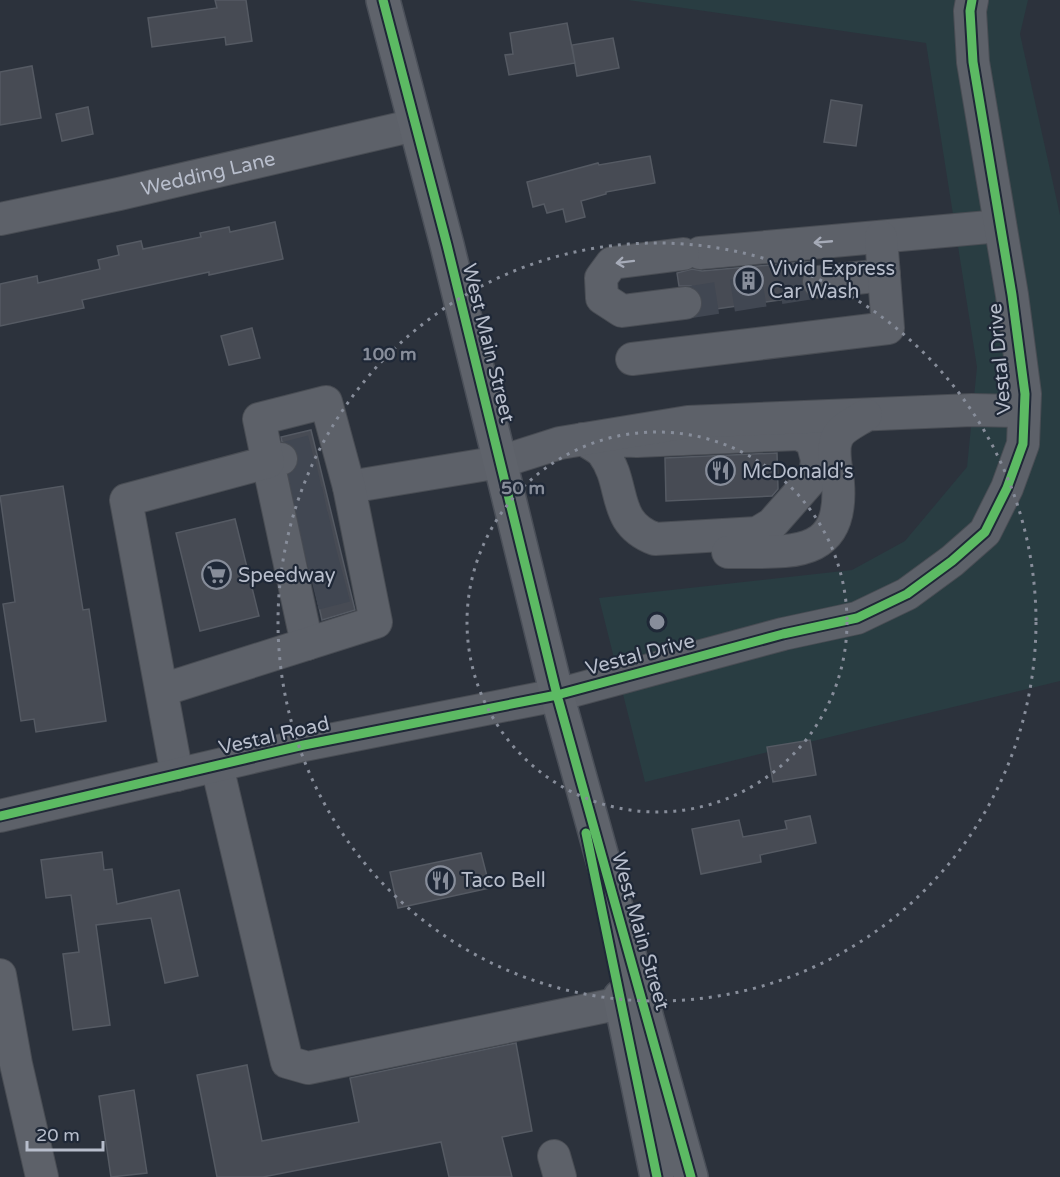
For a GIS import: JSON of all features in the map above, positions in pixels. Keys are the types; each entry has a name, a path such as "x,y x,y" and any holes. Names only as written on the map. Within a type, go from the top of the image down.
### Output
{"main road":[{"name":"West Main Street","path":"383,0 557,695 691,1177"},
{"name":"West Main Street","path":"557,695 657,1177"}],"street":[{"name":"Vestal Drive","path":"557,695 783,634 857,618 907,594 952,561 985,532 1007,488 1023,444 1025,394 973,62 970,11 972,0"},
{"name":"Wedding Lane","path":"0,219 119,194 416,125"},
{"path":"685,303 622,311 602,298 601,278 612,263 1000,226"},
{"path":"632,359 888,328 881,237"},
{"path":"819,282 884,275"},
{"path":"162,690 307,644 376,622 359,583 340,497 326,402 259,419 283,497 306,596 307,644"},
{"path":"340,497 500,462 560,443 688,422 972,410 1024,411"},
{"path":"584,439 598,461 606,481 616,521 629,540 639,546 671,551 788,551 807,548 823,539 832,526 840,505 834,449 838,435 866,415"},
{"path":"799,434 812,441 816,460 815,475 772,524 757,533 656,539 640,533 630,523 613,474 602,452 584,439 637,441 799,434"},
{"path":"177,775 126,500 283,497"},
{"name":"Vestal Road","path":"0,816 304,745 557,695"},
{"path":"217,766 287,1062 308,1068 621,1003"},
{"path":"0,975 16,1064 42,1177"}],"green space":[{"path":"628,0 1028,0 1020,34 1060,215 1060,681 645,782 599,598 852,570 905,541 967,467 977,367 926,43"}],"building":[{"path":"215,0 246,0 252,41 226,45 225,37 152,47 148,18 217,8"},
{"path":"567,23 575,63 509,75 505,55 513,54 510,33"},
{"path":"613,38 619,68 577,76 572,45"},
{"path":"32,66 41,118 0,125 0,72"},
{"path":"831,100 862,105 856,146 824,142"},
{"path":"88,107 93,134 62,141 56,114"},
{"path":"650,156 655,183 606,192 606,194 581,201 585,217 566,222 563,209 547,213 544,204 533,207 527,182 598,163 599,165"},
{"path":"275,222 283,259 209,275 209,272 82,300 84,308 0,326 0,284 37,276 38,283 100,269 98,260 119,255 117,246 141,241 143,249 201,237 200,233 229,227 230,232"},
{"name":"Vivid Express Car Wash","path":"814,261 815,265 808,268 802,275 801,285 809,296 701,311 703,301 700,293 691,286 679,286 677,273 692,269 702,271"},
{"path":"252,328 260,358 229,365 221,336"},
{"name":"Speedway","path":"311,430 355,610 322,620 289,474 298,465 299,456 294,446 282,442 281,437"},
{"name":"McDonald's","path":"777,453 778,489 772,496 666,501 665,458"},
{"path":"63,486 83,610 89,609 106,721 36,732 34,719 21,721 3,604 15,602 0,496"},
{"name":"Speedway","path":"235,519 259,616 200,631 176,533"},
{"path":"810,740 816,775 773,782 767,747"},
{"path":"810,816 816,843 760,855 761,862 701,874 692,829 739,820 743,837 787,829 785,821"},
{"path":"102,852 104,870 112,869 117,904 179,890 198,976 165,983 151,918 96,925 110,1025 73,1030 63,954 79,952 71,895 46,898 41,860"},
{"name":"Taco Bell","path":"481,853 490,888 398,908 390,872"},
{"path":"516,1043 532,1131 502,1137 512,1177 449,1177 441,1142 263,1177 217,1177 197,1075 247,1065 262,1141 359,1122 350,1078"},
{"path":"134,1090 147,1173 111,1177 99,1096"}],"tunnel":[{"path":"685,303 819,282"},
{"path":"281,459 316,450"},
{"path":"287,480 322,472"},
{"path":"294,509 329,502"},
{"path":"300,534 335,526"},
{"path":"307,564 342,555"},
{"path":"315,594 350,585"}],"cycle path":[{"path":"383,0 447,245 557,695 691,1177"},
{"path":"0,816 304,745 557,695 783,634 857,618 907,594 952,561 985,532 1007,488 1023,444 1025,394 1012,295 973,62 970,11 972,0"},
{"path":"586,833 657,1177"}],"place":[{"name":"Vivid Express Car Wash","path":"748,280"},
{"name":"McDonald's","path":"721,471"},
{"name":"Speedway","path":"217,575"},
{"name":"Taco Bell","path":"440,880"}]}
